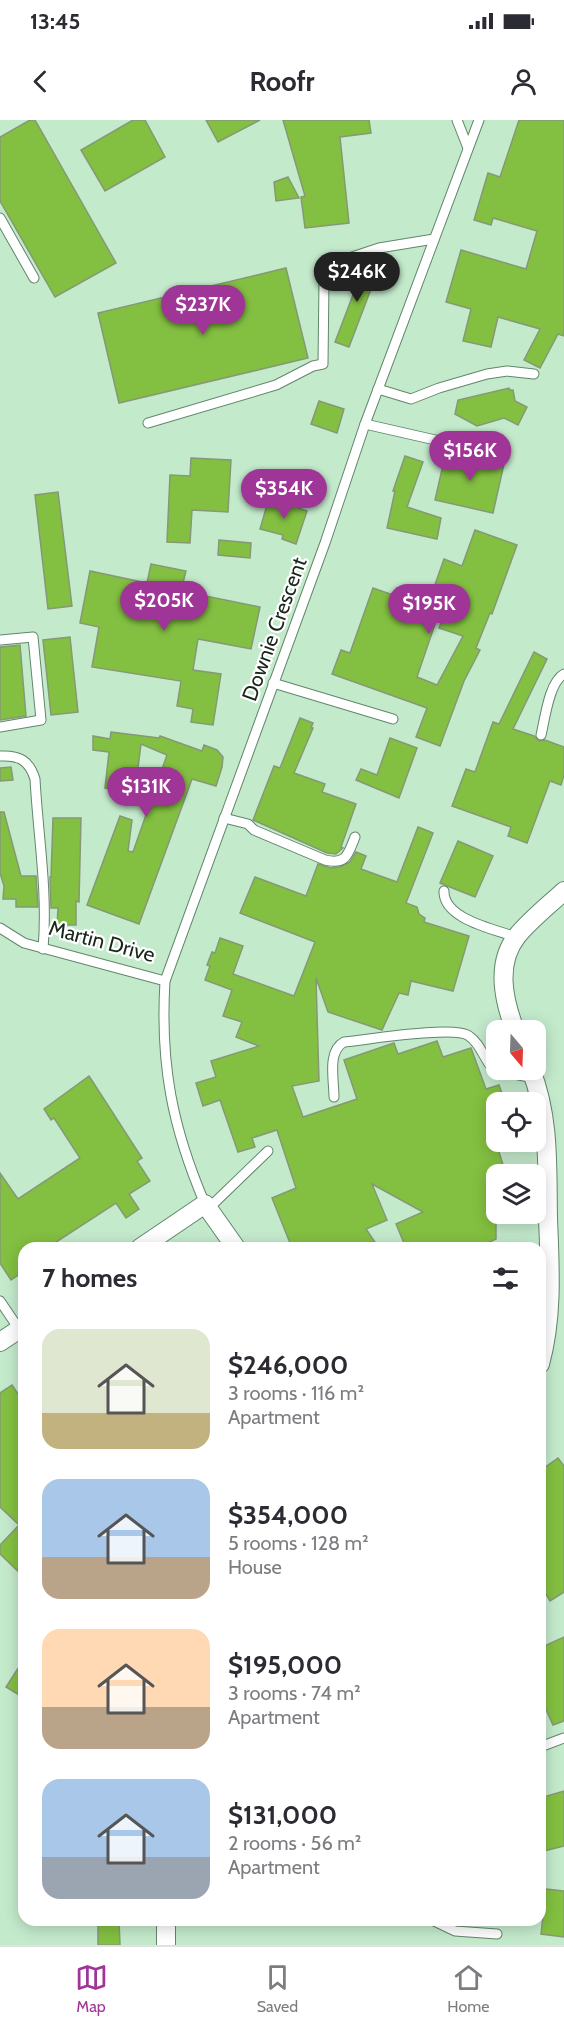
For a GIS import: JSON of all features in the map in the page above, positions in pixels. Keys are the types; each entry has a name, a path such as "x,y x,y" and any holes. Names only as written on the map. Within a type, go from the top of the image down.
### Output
{"street":[{"path":"512,1020 506,1001 504,972 508,953 516,937 564,891"},
{"path":"535,1080 545,1120 550,1256 546,1337"},
{"path":"150,1242 207,1206"},
{"name":"Martin Drive","path":"207,1206 232,1242"},
{"path":"0,1342 18,1331"},
{"path":"166,1926 166,1945"}],"lane":[{"path":"457,120 468,148"},
{"name":"Downie Crescent","path":"165,981 325,543 365,424 479,120"},
{"path":"0,218 34,278"},
{"path":"148,423 276,385 313,366 323,364 324,281 332,267 349,258 379,248 434,239"},
{"path":"378,389 411,399 486,374 507,371 534,374"},
{"path":"365,424 444,442"},
{"path":"0,640 33,637 41,720 0,727"},
{"path":"542,735 552,692 559,677 564,674"},
{"path":"273,682 393,719"},
{"path":"0,756 24,759 35,779 44,892 43,949"},
{"path":"224,818 248,824 254,830 325,860 338,863 344,860 355,837"},
{"path":"444,891 444,899 453,912 516,937"},
{"name":"Martin Drive","path":"0,928 24,942 43,949 165,981 162,1021 169,1094 182,1145 207,1206"},
{"path":"334,1097 334,1053 337,1046 344,1042 417,1034 463,1032 475,1041 486,1058"},
{"path":"207,1206 268,1151"},
{"path":"0,1301 18,1323"},
{"path":"546,1745 564,1738"},
{"path":"445,1926 455,1931 497,1934"}],"building":[{"path":"30,120 35,120 116,263 55,297 0,201 0,137"},
{"path":"133,120 145,120 165,157 105,191 81,150"},
{"path":"206,120 260,120 218,142"},
{"path":"283,120 369,120 371,133 340,137 349,223 305,228 301,197 305,196"},
{"path":"519,120 564,120 564,336 558,334 540,368 524,360 540,329 498,317 491,347 463,341 471,309 446,302 461,250 526,269 537,231 493,218 491,225 474,220 488,173 500,177"},
{"path":"288,177 299,198 276,201 274,182"},
{"path":"362,262 379,268 349,347 335,342 356,287 354,286"},
{"path":"286,268 308,358 119,403 98,313"},
{"path":"509,388 513,390 515,401 527,407 518,425 504,418 477,426 455,414 458,400"},
{"path":"319,401 344,409 337,433 311,424"},
{"path":"446,452 504,464 493,513 435,500"},
{"path":"405,456 423,462 407,507 441,518 437,539 387,528 395,491 393,491"},
{"path":"191,458 231,460 228,512 192,510 190,543 167,542 170,475 190,476"},
{"path":"58,492 72,606 48,609 35,495"},
{"path":"269,498 307,511 296,544 282,539 283,535 260,529"},
{"path":"475,530 517,545 492,614 490,613 476,648 480,650 464,681 440,746 416,737 427,708 332,674 341,650 350,653 373,588 413,602 409,615 435,624 417,677 437,685 463,636 439,628 450,600 432,593 444,559 462,566"},
{"path":"219,540 251,543 250,558 218,555"},
{"path":"151,564 186,571 181,591 260,607 251,649 198,639 193,670 221,674 213,725 191,722 193,709 177,706 181,681 92,667 99,627 80,623 90,571 147,583"},
{"path":"70,637 78,712 51,715 43,640"},
{"path":"20,645 26,716 0,720 0,647"},
{"path":"534,652 547,659 513,729 534,736 539,741 545,740 564,747 564,775 561,785 550,781 527,843 508,836 511,827 452,806 466,769 475,772 493,722 499,724"},
{"path":"300,718 313,723 311,728 313,728 294,773 325,784 322,792 356,804 341,847 343,848 336,854 327,853 253,820 274,766 280,768"},
{"path":"111,732 159,738 160,736 202,751 204,745 217,750 223,757 216,786 192,779 139,924 87,905 120,816 132,820 128,851 133,852 167,755 141,744 135,792 105,788 109,752 93,750 93,736 110,739"},
{"path":"390,738 417,748 399,798 356,780 361,769 377,775"},
{"path":"11,767 13,780 0,781 0,768"},
{"path":"0,812 4,812 21,876 36,876 38,907 16,907 16,899 3,899 4,886 0,873"},
{"path":"53,818 81,818 79,902 76,901 76,925 57,925 58,908 51,908"},
{"path":"418,827 433,833 406,903 417,907 419,914 425,918 424,922 469,936 453,991 411,981 408,995 399,993 382,1030 328,1012 316,978 319,1081 292,1086 303,1117 357,1099 344,1060 394,1043 398,1054 437,1041 443,1057 471,1048 486,1089 499,1085 501,1092 486,1092 486,1152 499,1152 503,1164 486,1164 486,1224 496,1224 496,1239 490,1242 404,1242 396,1224 423,1212 372,1184 387,1220 366,1229 375,1242 290,1242 272,1198 296,1188 277,1130 252,1138 255,1147 238,1152 220,1100 203,1106 196,1083 216,1077 211,1061 259,1046 236,1037 242,1022 223,1016 232,990 205,980 210,966 207,965 212,952 215,953 220,938 243,946 233,974 294,996 315,942 240,913 255,877 306,896 318,864 331,868 340,867 350,862 356,852 366,856 361,869 397,882"},
{"path":"458,841 493,856 475,897 440,883"},
{"path":"89,1076 142,1158 137,1161 150,1181 129,1194 139,1209 126,1218 116,1203 56,1242 18,1242 18,1275 11,1280 0,1263 0,1173 18,1199 80,1158 54,1118 51,1120 44,1109"},
{"path":"12,1385 18,1394 18,1524 0,1507 0,1393"},
{"path":"558,1458 564,1466 564,1592 550,1601 546,1594 546,1467"},
{"path":"18,1526 18,1571 0,1554 0,1545"},
{"path":"564,1637 564,1721 553,1725 546,1709 546,1645"},
{"path":"18,1668 18,1694 6,1687"},
{"path":"564,1791 564,1846 546,1850 546,1796"},
{"path":"546,1889 564,1891 564,1937 541,1934 542,1926 546,1926"},
{"path":"98,1926 119,1926 120,1945 98,1945"}]}
